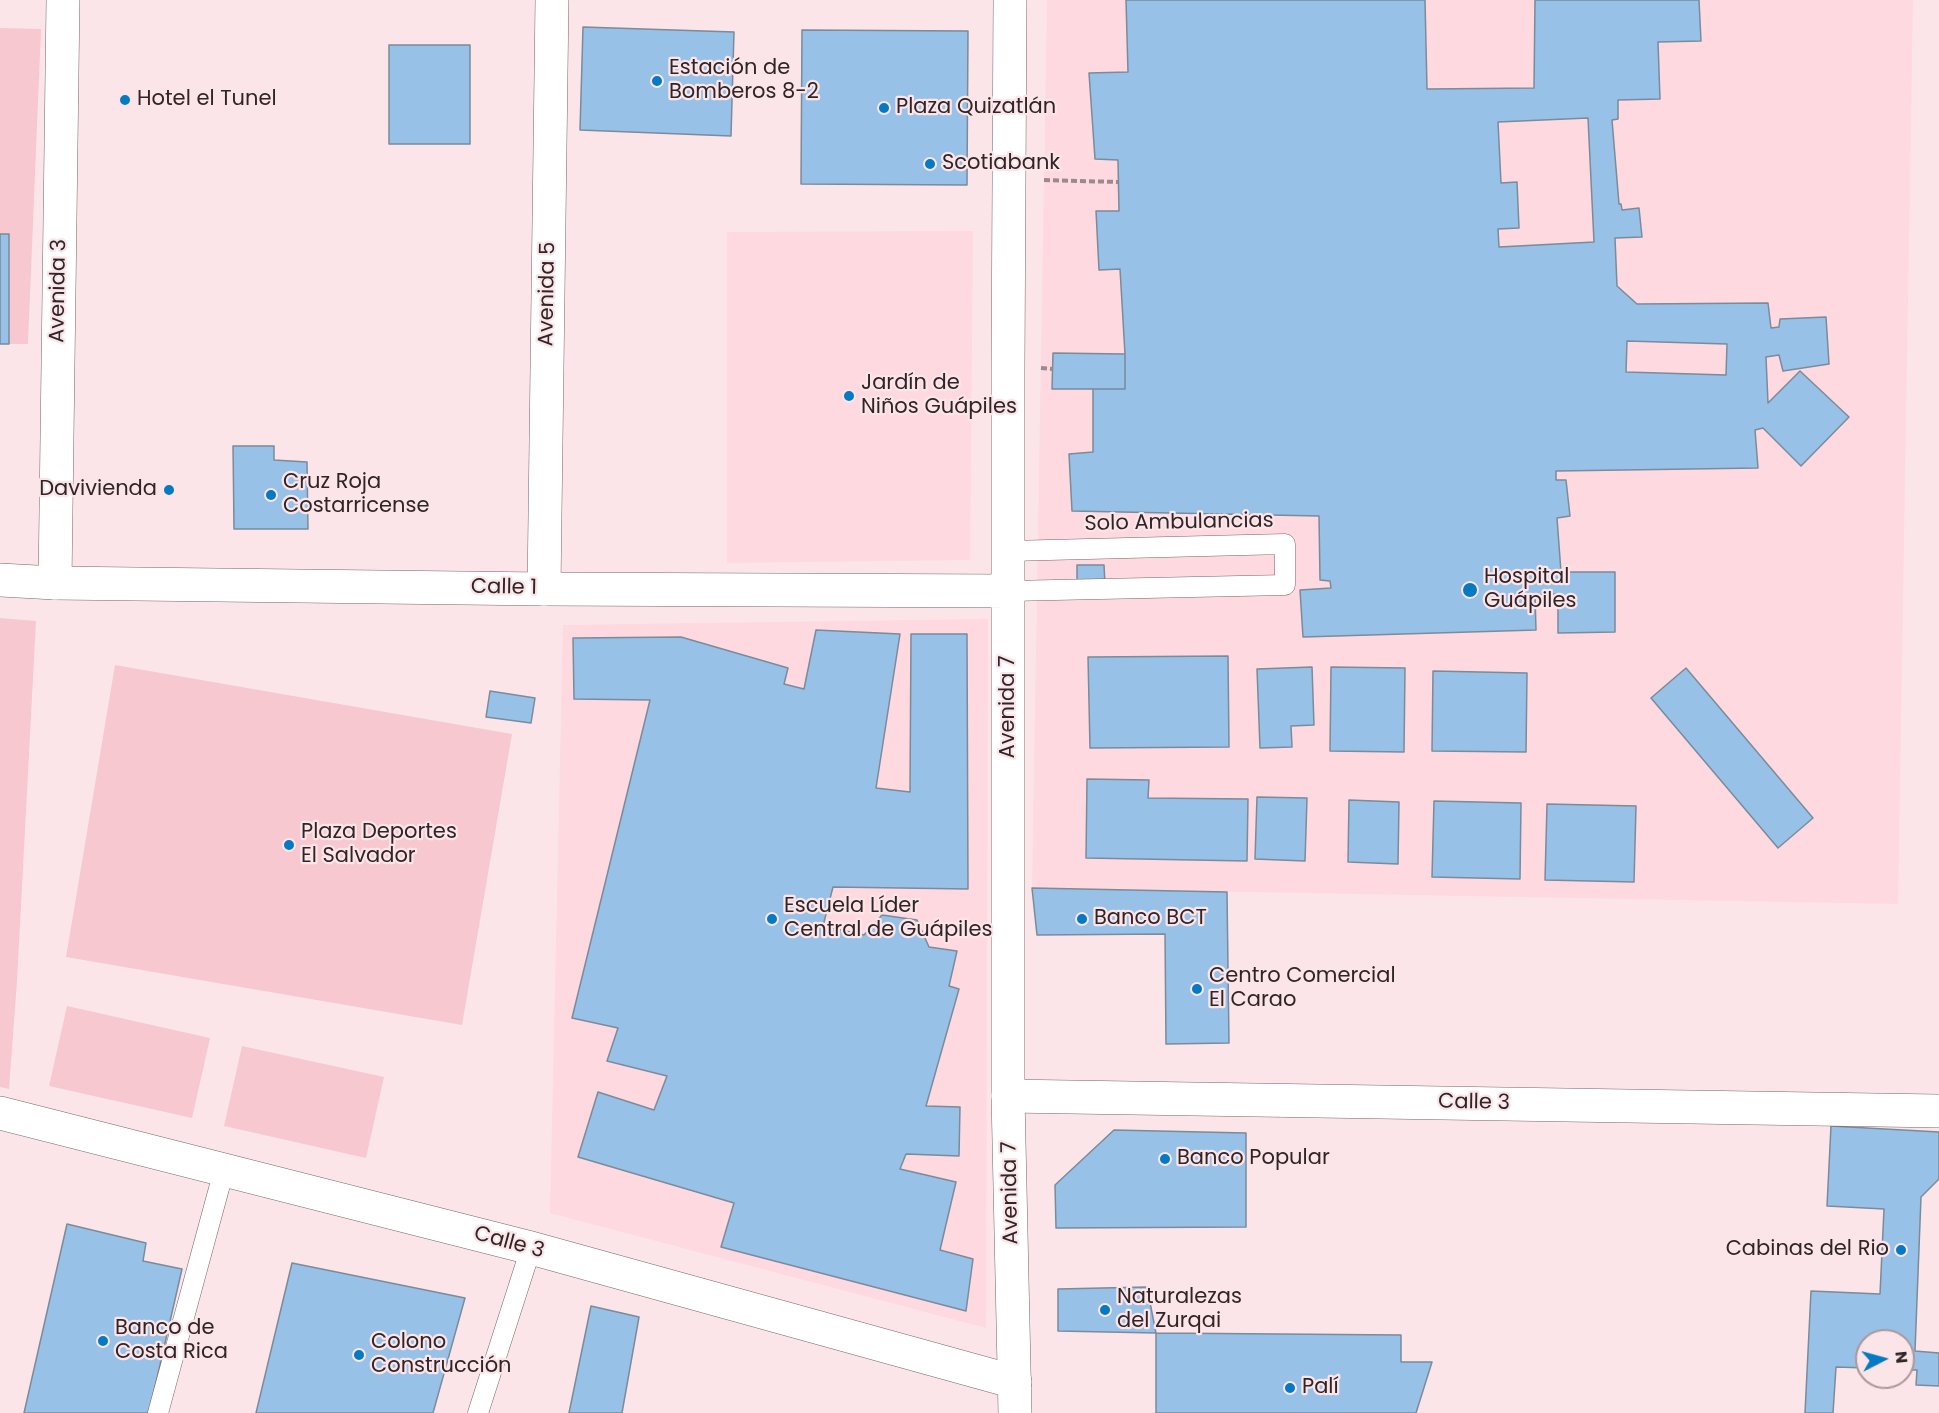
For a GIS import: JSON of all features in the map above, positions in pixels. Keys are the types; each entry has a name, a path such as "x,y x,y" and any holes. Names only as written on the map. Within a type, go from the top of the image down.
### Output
{"street":[{"name":"Avenida 3","path":"55,583 63,0"},
{"name":"Avenida 5","path":"544,589 552,0"},
{"name":"Avenida 7","path":"1010,0 1008,1096 1015,1397"},
{"name":"Calle 1","path":"0,580 55,583 544,589 1009,591"},
{"name":"Calle 3","path":"1008,1096 1939,1111"},
{"name":"Calle 3","path":"0,1113 531,1248 1015,1397"}],"lane":[{"name":"Solo Ambulancias","path":"1009,550 1285,544 1286,585 1009,591"},
{"path":"158,1413 224,1170"},
{"path":"478,1413 531,1248"}],"path":[{"path":"1009,179 1118,182"}],"shaded area":[{"name":"Hospital Guápiles","path":"1047,0 1913,0 1898,904 1032,888"},
{"path":"0,28 41,29 28,344 9,344 9,235 0,234"},
{"name":"Jardín de Niños Guápiles","path":"973,231 970,560 727,563 727,232"},
{"path":"0,618 36,621 9,1089 0,1087"},
{"name":"Escuela Líder Central de Guápiles","path":"988,619 986,1328 550,1213 563,625"},
{"name":"Plaza Deportes El Salvador","path":"115,665 512,734 462,1025 66,957"},
{"path":"67,1006 210,1038 192,1118 49,1086"},
{"path":"242,1046 384,1077 366,1158 224,1126"}],"building":[{"path":"1126,0 1425,0 1427,89 1534,88 1535,0 1699,0 1701,41 1658,42 1660,99 1618,100 1618,119 1612,120 1619,204 1622,210 1639,208 1642,237 1615,238 1617,286 1637,304 1768,303 1771,328 1779,327 1780,319 1826,317 1829,364 1783,371 1779,355 1766,357 1768,403 1800,371 1849,417 1801,466 1763,428 1755,430 1758,468 1556,471 1556,480 1566,480 1570,516 1557,518 1561,572 1615,572 1615,632 1558,633 1558,594 1535,595 1536,630 1303,637 1300,590 1331,588 1330,581 1320,580 1319,516 1072,511 1069,454 1093,452 1093,389 1125,389 1120,269 1099,270 1096,211 1119,211 1118,160 1095,159 1089,73 1128,72","holes":["1588,118 1594,242 1499,247 1498,229 1519,228 1517,182 1501,183 1498,122","1627,341 1727,344 1726,375 1626,372"]},
{"name":"Estación de Bomberos 8-2","path":"583,27 734,32 731,136 580,130"},
{"name":"Plaza Quizatlán","path":"802,30 968,31 967,185 801,184"},
{"path":"389,45 470,45 470,144 389,144"},
{"path":"0,234 9,234 9,344 0,344"},
{"path":"1053,353 1125,354 1125,389 1052,389"},
{"name":"Cruz Roja Costarricense","path":"233,446 274,446 274,460 307,462 308,529 234,529"},
{"path":"1077,565 1104,565 1105,584 1077,584"},
{"name":"Escuela Líder Central de Guápiles","path":"816,630 900,634 876,788 910,792 911,634 967,634 968,889 833,887 823,926 864,935 882,915 917,920 929,947 957,951 949,986 959,989 926,1106 960,1107 959,1156 906,1154 900,1169 956,1182 940,1250 973,1259 966,1311 721,1247 734,1203 578,1157 598,1092 654,1110 667,1076 607,1061 618,1028 572,1018 650,700 574,699 573,638 681,637 788,668 784,684 804,689"},
{"path":"1228,656 1229,747 1090,748 1088,657"},
{"path":"1312,667 1314,725 1291,726 1292,747 1260,748 1257,669"},
{"path":"1331,667 1405,668 1404,752 1330,751"},
{"path":"1686,668 1813,818 1778,848 1651,698"},
{"path":"1433,671 1527,673 1526,752 1432,751"},
{"path":"490,691 535,698 531,723 486,717"},
{"path":"1087,779 1149,780 1148,798 1248,799 1247,861 1086,858"},
{"path":"1257,797 1307,798 1305,861 1255,859"},
{"path":"1349,800 1399,802 1398,864 1348,862"},
{"path":"1434,801 1521,803 1520,879 1432,877"},
{"path":"1547,804 1636,806 1634,882 1545,880"},
{"name":"Centro Comercial El Carao","path":"1032,888 1227,892 1229,1043 1166,1044 1165,934 1037,935"},
{"name":"Cabinas del Rio","path":"1831,1126 1939,1132 1939,1179 1921,1197 1915,1351 1915,1329 1855,1329 1855,1368 1836,1367 1833,1413 1805,1413 1811,1291 1880,1294 1884,1209 1827,1206"},
{"name":"Banco Popular","path":"1114,1130 1246,1133 1246,1227 1056,1228 1055,1185"},
{"name":"Banco de Costa Rica","path":"67,1224 146,1243 143,1261 182,1269 149,1413 24,1413"},
{"name":"Colono Construcción","path":"292,1263 465,1298 433,1413 256,1413"},
{"name":"Naturalezas del Zurqai","path":"1147,1287 1156,1333 1058,1331 1058,1289"},
{"path":"591,1306 639,1317 622,1413 569,1413"},
{"name":"Palí","path":"1156,1333 1401,1335 1401,1362 1432,1362 1416,1413 1156,1413"},
{"name":"Cabinas del Rio","path":"1915,1351 1939,1353 1939,1386 1916,1385 1917,1370 1915,1370"}],"place":[{"name":"Estación de Bomberos 8-2","path":"657,81"},
{"name":"Hotel el Tunel","path":"125,100"},
{"name":"Plaza Quizatlán","path":"884,108"},
{"name":"Scotiabank","path":"930,164"},
{"name":"Jardín de Niños Guápiles","path":"849,396"},
{"name":"Davivienda","path":"169,490"},
{"name":"Cruz Roja Costarricense","path":"271,495"},
{"name":"Hospital Guápiles","path":"1470,590"},
{"name":"Plaza Deportes El Salvador","path":"289,845"},
{"name":"Escuela Líder Central de Guápiles","path":"772,919"},
{"name":"Banco BCT","path":"1082,919"},
{"name":"Centro Comercial El Carao","path":"1197,989"},
{"name":"Banco Popular","path":"1165,1159"},
{"name":"Cabinas del Rio","path":"1901,1250"},
{"name":"Naturalezas del Zurqai","path":"1105,1310"},
{"name":"Banco de Costa Rica","path":"103,1341"},
{"name":"Colono Construcción","path":"359,1355"},
{"name":"Palí","path":"1290,1388"}]}
